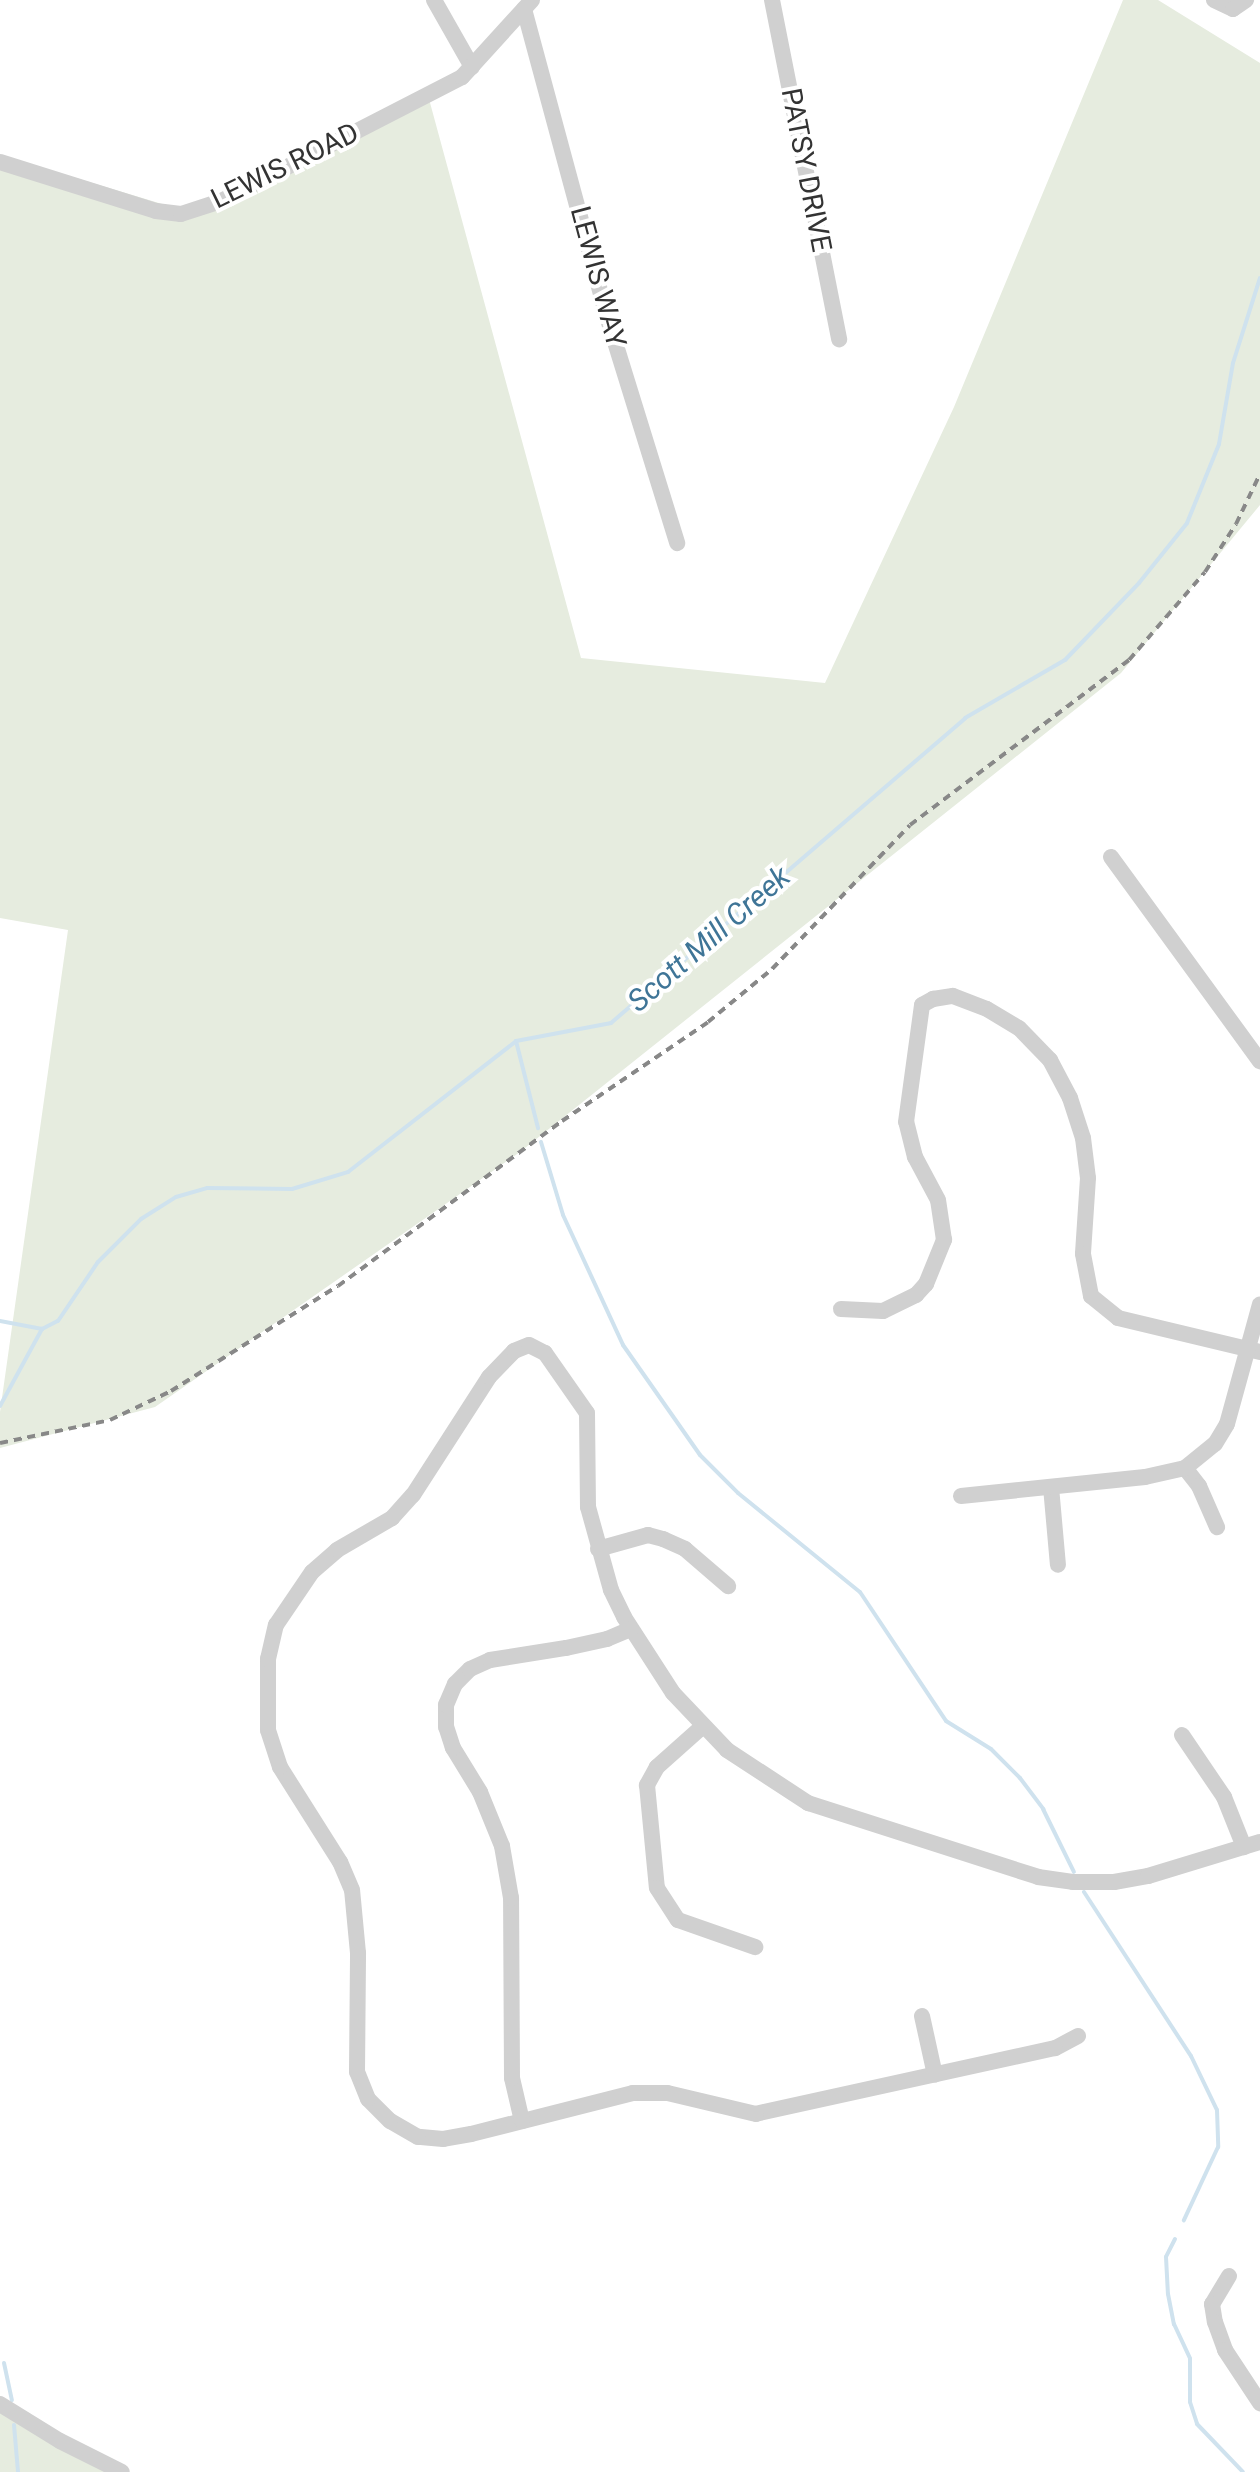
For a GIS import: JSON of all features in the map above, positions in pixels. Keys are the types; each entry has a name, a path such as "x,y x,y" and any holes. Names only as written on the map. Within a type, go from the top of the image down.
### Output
{"street":[{"path":"434,0 472,67"},
{"name":"PATSY DRIVE","path":"772,0 839,339"},
{"path":"1214,0 1233,9 1246,0"},
{"name":"LEWIS ROAD","path":"0,162 156,211 181,214 219,202 462,77 528,4"},
{"name":"LEWIS WAY","path":"528,4 606,313 677,543"},
{"path":"1111,857 1260,1061"},
{"path":"841,1309 883,1311 916,1295 926,1284 944,1240 938,1200 915,1157 906,1122 922,1005 933,999 953,996 987,1009 1019,1028 1050,1060 1070,1098 1083,1138 1088,1178 1083,1254 1091,1296 1118,1318 1254,1351"},
{"path":"961,1496 1145,1477 1185,1468 1215,1444 1227,1424 1254,1351 1260,1304"},
{"path":"1078,2036 1055,2048 756,2114 667,2093 633,2093 443,2139 418,2137 390,2121 368,2099 357,2072 358,1953 352,1890 340,1862 280,1767 268,1730 268,1659 276,1625 312,1572 337,1550 392,1518 413,1495 489,1377 514,1351 529,1345 545,1353 576,1392 587,1413 587,1492 598,1549 611,1590 631,1629 673,1693 727,1750 808,1803 1038,1877 1073,1882 1114,1882 1148,1876 1252,1845 1182,1735"},
{"path":"1185,1468 1199,1486 1217,1527"},
{"path":"1051,1487 1058,1565"},
{"path":"598,1549 648,1535 663,1539 685,1549 728,1586"},
{"path":"522,2121 512,2078 511,1898 502,1846 480,1792 453,1748 446,1727 446,1705 455,1684 470,1669 490,1660 607,1639 631,1629"},
{"path":"703,1726 657,1767 647,1785 657,1888 678,1920 755,1947"},
{"path":"922,2016 935,2075"},
{"path":"1229,2276 1212,2304 1215,2322 1225,2350 1260,2403"},
{"path":"0,2404 60,2441 122,2472"}],"shaded area":[{"path":"1123,0 1158,0 1260,63 1260,505 1121,673 520,1152 155,1407 0,1448 0,1412 68,930 0,918 0,166 46,169 192,213 429,99 581,658 825,683 954,407"},
{"path":"0,2396 123,2472 0,2472"}],"waterway":[{"name":"Scott Mill Creek","path":"0,1406 42,1329 58,1321 98,1262 141,1219 176,1197 207,1188 292,1189 348,1172 516,1041 611,1023 965,718 1065,660 1139,583 1187,523 1219,444 1233,363 1260,278"},
{"path":"516,1041 538,1128"},
{"path":"541,1142 563,1215 623,1345 700,1455 738,1493 860,1592 946,1721 991,1749 1020,1778 1043,1809 1074,1872"},
{"path":"0,1321 42,1329"},
{"path":"1084,1892 1191,2056 1217,2110 1218,2147 1184,2220"},
{"path":"1175,2239 1166,2257 1168,2294 1174,2324 1190,2359 1190,2402 1197,2424 1243,2472"},
{"path":"4,2363 12,2400"},
{"path":"14,2425 18,2472"}],"railway":[{"path":"0,1443 110,1420 171,1391 338,1286 562,1121 708,1022 772,969 910,825 1129,660 1205,572 1236,524 1260,474"}]}
